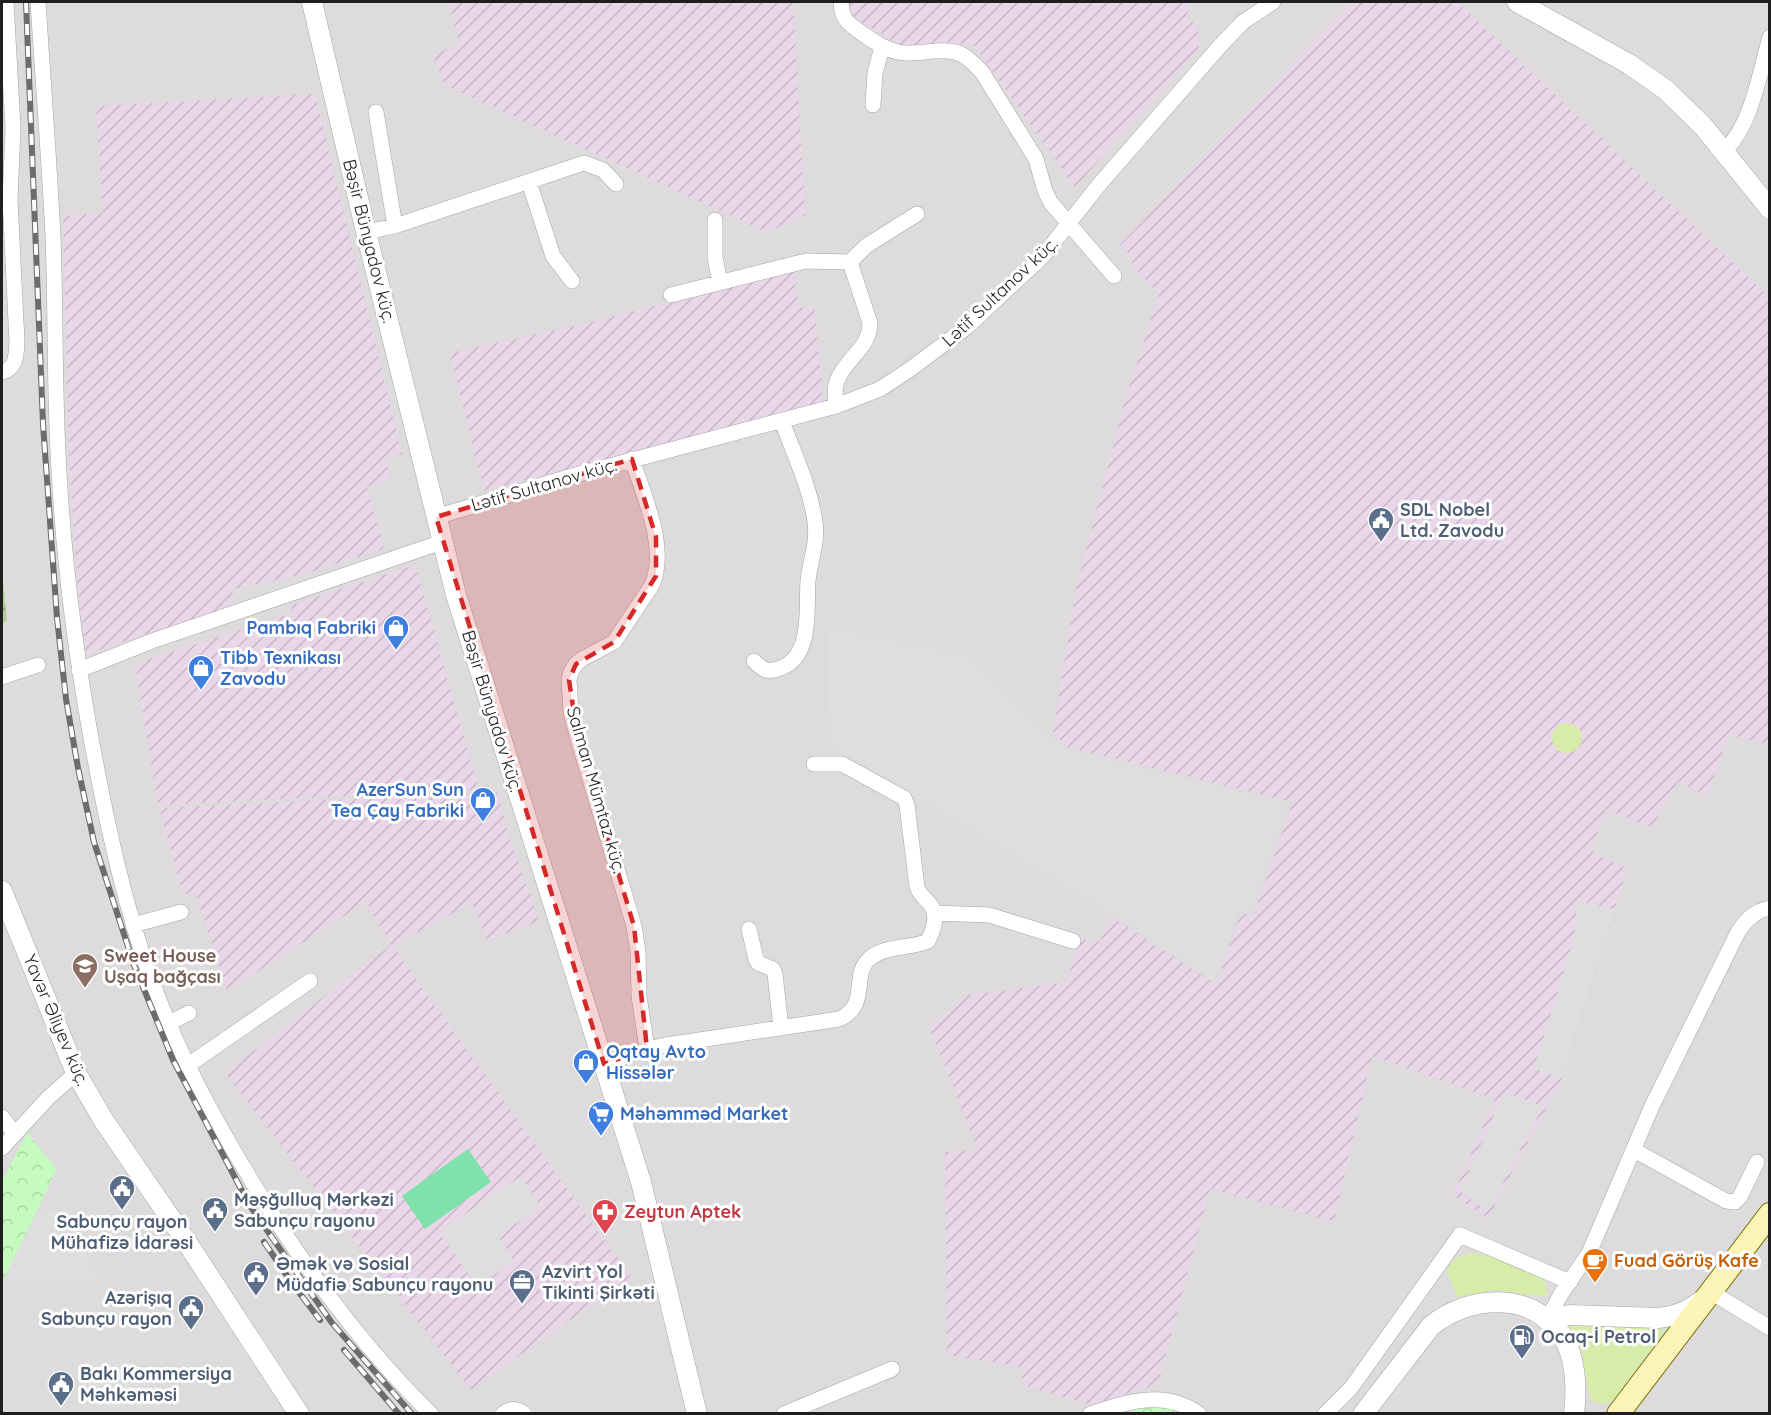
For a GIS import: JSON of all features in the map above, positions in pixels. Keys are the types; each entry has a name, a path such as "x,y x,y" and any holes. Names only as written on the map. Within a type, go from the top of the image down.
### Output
{"main road":[{"path":"1624,1411 1769,1217"}],"street":[{"path":"2,372 13,366 16,359 17,342 10,200 13,128 6,2"},
{"path":"38,2 53,239 59,474 72,624 108,829 133,926 153,985 187,1066 234,1153 321,1287 358,1335 407,1390 431,1413"},
{"name":"Bəşir Bünyadov küç.","path":"312,2 442,542 527,824 641,1182 698,1413"},
{"path":"841,2 843,17 848,23 882,47 903,53 931,51 960,54 982,72 1036,159 1045,191 1051,203 1114,276"},
{"name":"Lətif Sultanov küç.","path":"436,517 632,459 836,406 880,389 968,326 1043,256 1105,178 1219,47 1243,22 1273,2"},
{"path":"1516,2 1654,80 1685,107 1770,209"},
{"path":"1724,151 1742,129 1770,37"},
{"path":"873,105 875,73 882,47"},
{"path":"376,112 395,226"},
{"path":"366,232 395,226 584,163 603,170 616,184"},
{"path":"529,182 553,256 572,281"},
{"path":"671,295 806,261 850,261 866,246 917,214"},
{"path":"715,220 715,257 720,283"},
{"path":"836,406 836,381 867,340 870,331 870,323 850,261"},
{"path":"754,661 765,671 770,672 787,666 794,660 804,636 808,615 808,579 815,550 815,520 782,421"},
{"name":"Salman Mümtaz küç.","path":"632,459 656,537 658,553 656,576 614,642 576,664 569,680 571,712 578,739 634,926 638,952 639,996 647,1049"},
{"path":"79,670 152,641 442,542"},
{"path":"2,677 38,665"},
{"path":"604,1065 647,1049 702,1038 839,1019 851,1012 855,1006 864,966 868,960 881,952 928,941 932,935 934,913 931,905 919,893 917,887 907,805 904,798 842,764 814,764"},
{"name":"Yavər Əliyev küç.","path":"2,891 76,1073 104,1121 299,1413"},
{"path":"1547,1320 1589,1253 1686,1035 1738,932 1752,915 1761,909 1770,908"},
{"path":"133,926 181,912"},
{"path":"934,913 989,915 1073,941"},
{"path":"749,929 758,963 772,969 775,974 781,1028"},
{"path":"187,1066 310,981"},
{"path":"169,1023 189,1013"},
{"path":"2,1148 14,1133 76,1073"},
{"path":"2,1117 14,1133"},
{"path":"1634,1150 1726,1201 1735,1202 1740,1197 1757,1162"},
{"path":"1325,1413 1351,1388 1460,1235 1570,1282"},
{"path":"1547,1320 1569,1315 1658,1318 1671,1316 1683,1313 1711,1292 1770,1328"},
{"path":"1364,1413 1431,1326 1453,1311 1471,1304 1493,1302 1522,1307 1547,1320 1563,1337 1569,1349 1576,1385 1574,1413"},
{"path":"784,1413 892,1369"},
{"path":"1090,1413 1141,1399 1157,1399 1183,1404 1199,1413"},
{"path":"503,1413 515,1409 524,1413"}],"highlighted area":[{"path":"632,459 656,537 656,576 614,642 576,664 569,680 578,739 634,926 647,1049 604,1064 436,517"}],"shaded area":[{"path":"2,2 1769,2 1769,1413 2,1413"},
{"path":"448,2 793,2 805,216 766,232 445,85 433,56 460,43"},
{"path":"849,2 1187,2 1188,22 1198,22 1199,49 1075,187 973,44 903,47 850,15"},
{"path":"1353,2 1457,2 1769,297 1769,744 1729,735 1707,797 1678,781 1652,828 1606,809 1591,851 1627,869 1562,1078 1488,1218 1453,1195 1495,1099 1372,1056 1334,1221 1210,1189 1158,1384 1092,1405 1022,1385 1023,1367 947,1355 945,1152 978,1150 929,1026 969,995 1067,982 1079,939 1100,942 1111,916 1216,985 1241,913 1253,916 1293,802 1067,747 1053,733 1076,589 1125,400 1159,294 1133,267 1132,256 1119,246"},
{"path":"315,94 402,454 385,459 391,479 367,487 384,549 304,574 233,589 232,606 86,654 78,592 69,456 63,216 103,213 96,106"},
{"path":"793,270 799,308 814,306 823,402 484,491 450,353 580,325"},
{"path":"415,565 479,790 158,805 135,664 292,613 291,605"},
{"path":"827,627 963,654 1065,749 1289,804 1251,913 1239,910 1214,981 1112,914 830,746"},
{"name":"Azvirt Yol Tikinti Şirkəti","path":"497,792 508,833 539,921 488,940 472,903 392,946 631,1277 471,1390 225,1073 391,945 366,902 227,991 196,893 183,894 159,808"},
{"path":"1576,900 1614,909 1562,1078 1534,1069 1573,941"},
{"path":"1504,1092 1543,1106 1488,1211 1460,1192"},
{"path":"521,1176 541,1206 498,1236 514,1261 477,1287 439,1232"},
{"path":"37,1211 61,1211 103,1286 2,1285"},
{"path":"90,1356 131,1359 164,1413 86,1413"}],"green space":[{"path":"2,572 7,621 2,623"},
{"path":"1567,723 1573,724 1581,732 1581,744 1573,752 1567,753 1561,752 1553,744 1552,738 1553,732 1561,724"},
{"path":"27,1133 57,1169 2,1283 2,1181"},
{"path":"468,1149 491,1182 425,1229 402,1196"},
{"path":"1473,1253 1509,1262 1529,1270 1546,1283 1547,1295 1545,1297 1495,1290 1457,1297 1448,1274 1450,1263 1460,1256"},
{"path":"1568,1325 1666,1329 1614,1399 1602,1404 1590,1399 1582,1353"},
{"path":"1169,1407 1182,1413 1121,1414 1140,1408"}],"railway":[{"path":"26,2 43,424 57,618 66,699 94,842 134,965 173,1060 250,1206 332,1323 412,1414"},
{"path":"264,1242 320,1320"},
{"path":"344,1350 399,1414"}],"place":[{"name":"SDL Nobel Ltd. Zavodu","path":"1381,543"},
{"name":"Pambıq Fabriki","path":"396,651"},
{"name":"Tibb Texnikası Zavodu","path":"201,691"},
{"name":"AzerSun Sun Tea Çay Fabriki","path":"483,823"},
{"name":"Sweet House Uşaq bağçası","path":"85,989"},
{"name":"Oqtay Avto Hissələr","path":"586,1085"},
{"name":"Məhəmməd Market","path":"601,1137"},
{"name":"Sabunçu rayon Mühafizə İdarəsi","path":"122,1211"},
{"name":"Məşğulluq Mərkəzi Sabunçu rayonu","path":"215,1233"},
{"name":"Zeytun Aptek","path":"605,1235"},
{"name":"Fuad Görüş Kafe","path":"1595,1284"},
{"name":"Əmək və Sosial Müdafiə Sabunçu rayonu","path":"256,1297"},
{"name":"Azvirt Yol Tikinti Şirkəti","path":"522,1305"},
{"name":"Azərişıq Sabunçu rayon","path":"191,1331"},
{"name":"Ocaq-İ Petrol","path":"1522,1360"},
{"name":"Bakı Kommersiya Məhkəməsi","path":"61,1407"}]}
